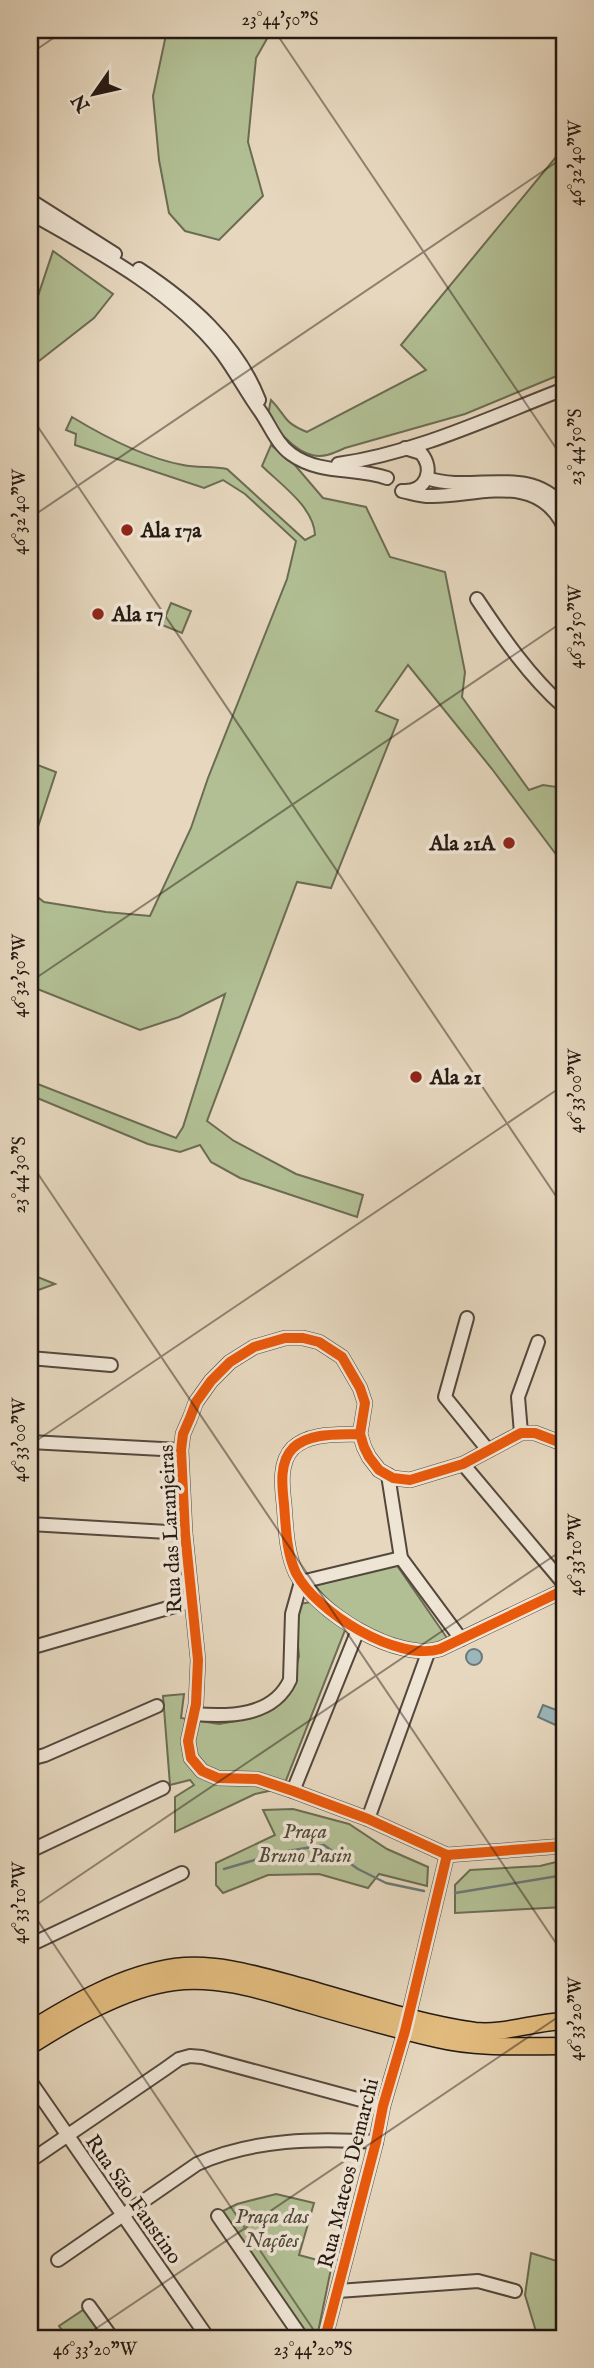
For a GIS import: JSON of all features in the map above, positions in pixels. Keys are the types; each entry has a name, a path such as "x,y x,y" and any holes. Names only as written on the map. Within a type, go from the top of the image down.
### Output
{"main road":[{"path":"30,2030 75,2004 147,1973 177,1967 204,1966 251,1973 471,2046 564,2046"},
{"path":"30,2046 72,2020 117,1999 165,1983 189,1980 230,1984 407,2024 478,2031 564,2021"}],"street":[{"path":"30,200 155,280 211,325 248,375 260,402 260,411"},
{"path":"30,213 115,263 184,314 223,354 254,406 284,448 317,468 369,472 387,478"},
{"path":"317,468 366,460 399,450 564,388"},
{"path":"425,458 436,442 466,427"},
{"path":"401,491 416,489 427,478 428,464 416,450 399,450 386,464 387,478 401,491 433,496 511,491 531,495 551,506 564,527"},
{"path":"427,478 450,484 512,481 528,483 556,497 564,507"},
{"path":"477,599 521,663 564,707"},
{"path":"467,1318 445,1397 488,1450"},
{"name":"Rua das Laranjeiras","path":"360,1434 365,1403 360,1388 342,1357 319,1342 303,1338 285,1338 254,1347 230,1362 211,1381 196,1402 183,1434 181,1450 185,1532 198,1660 194,1714 188,1741 191,1758 202,1771 218,1778 257,1779 293,1791 368,1819 447,1855 564,1846"},
{"path":"522,1433 518,1397 538,1342"},
{"path":"30,1358 111,1365"},
{"path":"564,1444 536,1433 522,1433 463,1464 410,1480 393,1478 379,1470 369,1457 360,1434 315,1437 294,1447 285,1463 282,1489 291,1562 301,1582 320,1601 358,1630 414,1652 428,1653 564,1590"},
{"path":"30,1441 181,1450"},
{"path":"463,1464 564,1584"},
{"path":"388,1475 401,1558 461,1639"},
{"path":"30,1524 185,1532"},
{"path":"301,1582 401,1558"},
{"path":"194,1714 224,1717 243,1714 273,1700 286,1688 290,1680 292,1614 301,1582"},
{"path":"30,1648 192,1601"},
{"path":"293,1791 358,1630"},
{"path":"368,1819 428,1653"},
{"path":"30,1759 157,1706"},
{"path":"30,1851 163,1788"},
{"name":"Rua Mateos Demarchi","path":"325,2338 383,2106 407,2024 447,1855"},
{"path":"30,1945 182,1873"},
{"path":"30,2161 179,2059 190,2056 383,2106"},
{"name":"Rua São Faustino","path":"30,2081 208,2338"},
{"path":"58,2260 197,2164 234,2151 285,2143 334,2139 376,2142"},
{"path":"218,2216 302,2338"},
{"path":"338,2291 478,2281 514,2291"},
{"path":"89,2306 112,2338"}],"green space":[{"path":"167,30 272,30 256,58 248,142 263,196 219,240 185,231 169,213 159,160 153,96"},
{"path":"564,150 564,373 465,414 321,456 306,453 285,438 271,418 271,400 289,422 307,432 426,370 401,345"},
{"path":"53,251 113,294 94,318 30,368 30,320"},
{"path":"72,417 112,439 154,457 189,466 227,469 305,540 315,535 309,515 295,497 262,466 271,445 294,464 323,498 366,507 390,557 445,572 465,672 462,697 529,790 543,785 564,788 564,865 492,769 408,665 376,711 398,720 331,888 297,882 207,1121 234,1141 296,1174 363,1195 357,1217 240,1178 211,1162 200,1145 180,1152 148,1144 30,1095 30,1081 176,1138 183,1127 225,994 179,1017 140,1030 30,986 30,891 44,902 150,916 191,828 208,778 287,579 296,541 245,494 223,480 204,488 75,445 76,434 66,430"},
{"path":"171,603 191,611 182,633 162,625"},
{"path":"30,762 56,772 30,851"},
{"path":"30,1274 55,1284 30,1293"},
{"path":"396,1564 447,1638 423,1650 393,1640 363,1625 336,1607 314,1584"},
{"path":"311,1602 345,1630 283,1788 255,1794 175,1832 175,1797 194,1785 190,1780 170,1785 163,1696 184,1694 181,1718 219,1724 260,1714 292,1684 299,1656 296,1625 299,1604"},
{"name":"Praça Bruno Pasin","path":"293,1809 349,1824 387,1849 428,1867 427,1886 379,1874 368,1888 319,1874 268,1875 223,1893 216,1885 216,1863 275,1835 263,1810"},
{"path":"564,1860 564,1907 455,1913 455,1885 470,1870 540,1866"},
{"name":"Praça das Nações","path":"276,2194 314,2203 299,2255 332,2264 317,2337 304,2335 223,2211 237,2204"},
{"path":"531,2253 557,2261 564,2271 564,2338 538,2338 525,2295"},
{"path":"86,2308 106,2338 68,2338 59,2326"}],"water":[{"path":"474,1649 482,1657 474,1665 466,1657"},
{"path":"543,1705 564,1713 562,1728 538,1717"}],"waterway":[{"path":"224,1869 282,1852 324,1845 358,1869 386,1883 424,1891"},
{"path":"455,1893 564,1875"}],"cycle path":[{"path":"564,1444 535,1433 521,1433 463,1464 410,1480 393,1478 379,1470 364,1447 360,1434 365,1403 360,1388 342,1357 319,1342 303,1338 285,1338 254,1347 230,1362 211,1381 196,1402 183,1434 181,1450 185,1533 198,1660 196,1704 188,1741 191,1758 202,1771 218,1778 257,1779 293,1791 368,1819 447,1855 564,1846"},
{"path":"360,1434 325,1435 300,1443 285,1460 282,1474 287,1539 296,1573 306,1588 339,1618 381,1641 402,1648 422,1651 440,1649 564,1590"},
{"path":"325,2338 383,2106 405,2031 447,1855"}],"place":[{"name":"Ala 17a","path":"127,530"},
{"name":"Ala 17","path":"98,614"},
{"name":"Ala 21A","path":"509,843"},
{"name":"Ala 21","path":"416,1077"}]}
